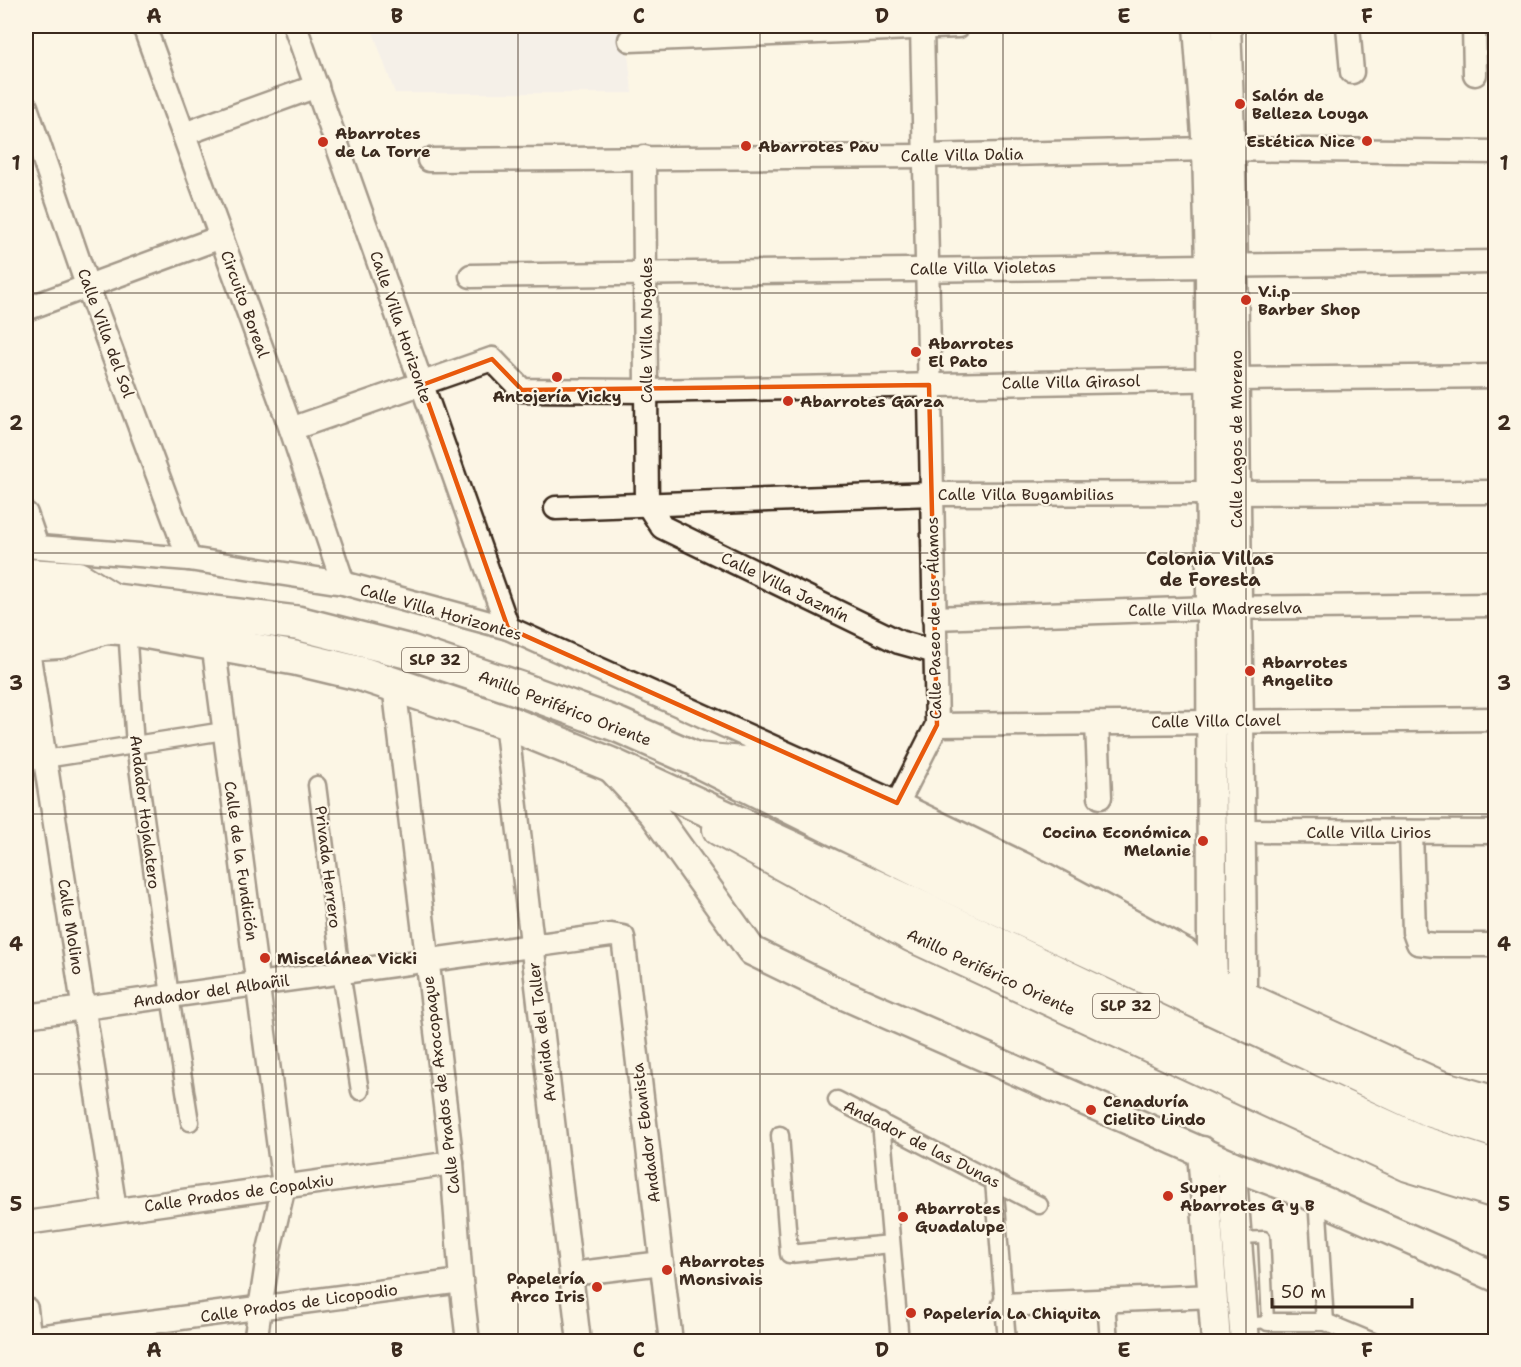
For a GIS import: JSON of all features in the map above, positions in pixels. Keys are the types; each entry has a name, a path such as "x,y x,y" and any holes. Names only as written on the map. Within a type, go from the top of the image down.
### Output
{"highway":[{"name":"Anillo Periférico Oriente","path":"26,595 77,612 118,618 213,642 362,674 506,722 609,764 932,913 1218,1050 1422,1143 1496,1167"},
{"name":"Anillo Periférico Oriente","path":"26,636 77,612"},
{"name":"Anillo Periférico Oriente","path":"118,618 297,623 410,652 520,688 618,725 695,759 936,879 1430,1110 1496,1131"},
{"path":"1054,934 1107,935"}],"main road":[{"name":"Anillo Periférico Oriente","path":"26,575 78,578 118,618 60,642 26,636"},
{"name":"Anillo Periférico Oriente","path":"695,759 756,764 893,813 1107,935 1438,1086 1496,1103"},
{"name":"Anillo Periférico Oriente","path":"667,792 700,819 913,936 1408,1166 1496,1192"}],"street":[{"name":"Circuito Boreal","path":"144,26 291,429 343,584"},
{"name":"Calle Villa Horizonte","path":"294,26 508,628"},
{"path":"630,40 699,31 717,37 810,29 958,26"},
{"name":"Calle Lagos de Moreno","path":"1198,26 1219,149"},
{"name":"Calle Lagos de Moreno","path":"1213,984 1212,949 1226,721 1219,149 1226,26"},
{"path":"1348,26 1352,72"},
{"path":"1474,26 1475,74"},
{"name":"Calle Paseo de los Álamos","path":"893,813 937,725 922,27"},
{"path":"184,134 317,86"},
{"name":"Calle Villa del Sol","path":"26,107 87,285 189,559"},
{"name":"Calle Villa Dalia","path":"429,160 925,156 1219,149 1496,152"},
{"name":"Calle Villa Nogales","path":"644,157 647,504"},
{"path":"26,309 221,237"},
{"name":"Calle Villa Violetas","path":"471,276 1496,262"},
{"name":"Calle Villa Girasol","path":"422,385 492,359 522,390 646,391 1222,379 1496,376"},
{"path":"291,429 422,385"},
{"name":"Calle Villa Bugambilias","path":"556,508 932,494 1496,492"},
{"name":"Calle Villa Jazmín","path":"647,504 662,527 900,642 935,652"},
{"path":"26,514 31,546"},
{"name":"Calle Villa Horizontes","path":"31,546 189,559 343,584 508,628 893,813 1046,875 1187,951 1213,984"},
{"name":"Calle Villa Madreselva","path":"934,618 1224,608 1496,605"},
{"name":"Andador Hojalatero","path":"118,618 170,996 190,1122"},
{"name":"Calle Molino","path":"26,636 35,760 84,1008 115,1210"},
{"name":"Calle de la Fundición","path":"213,642 284,1186"},
{"name":"Calle Prados de Axocopaque","path":"394,685 452,1163 468,1341"},
{"name":"Calle Villa Clavel","path":"937,725 1496,719"},
{"name":"Calle Lagos de Moreno","path":"1226,721 1242,831 1242,997"},
{"name":"Avenida del Taller","path":"506,722 579,1341"},
{"path":"1096,723 1100,797"},
{"path":"35,760 224,731"},
{"name":"Anillo Periférico Oriente","path":"609,764 654,814 752,951 828,988 1231,1165 1317,1198 1496,1277"},
{"name":"Privada Herrero","path":"317,785 341,972 360,1091"},
{"name":"Calle Villa Lirios","path":"1242,831 1496,832"},
{"path":"1411,832 1414,932 1419,944 1496,945"},
{"name":"Andador del Albañil","path":"26,1017 611,935"},
{"name":"Andador Ebanista","path":"611,935 623,937 671,1341"},
{"name":"Andador de las Dunas","path":"837,1100 1039,1205"},
{"path":"881,1122 900,1341"},
{"path":"780,1134 789,1254 891,1244"},
{"path":"1202,1151 1216,1341"},
{"name":"Calle Prados de Copalxiu","path":"26,1223 452,1163"},
{"path":"1231,1165 1237,1238 1252,1329 1325,1322 1350,1337 1374,1341"},
{"path":"994,1181 1007,1341"},
{"path":"255,1341 269,1250 284,1186"},
{"path":"1317,1198 1325,1322"},
{"path":"571,1274 662,1263"},
{"name":"Calle Prados de Licopodio","path":"30,1340 461,1281"},
{"path":"1004,1305 1213,1296"},
{"path":"1106,1301 1109,1341"},
{"path":"26,1309 30,1340"}],"highlighted area":[{"path":"492,359 522,390 929,385 937,725 897,803 508,628 422,385"}],"shaded area":[{"path":"371,26 625,26 632,93 395,93"}],"place":[{"name":"Salón de Belleza Louga","path":"1240,104"},
{"name":"Estética Nice","path":"1367,141"},
{"name":"Abarrotes de La Torre","path":"323,142"},
{"name":"Abarrotes Pau","path":"746,146"},
{"name":"V.i.p Barber Shop","path":"1246,300"},
{"name":"Abarrotes El Pato","path":"916,352"},
{"name":"Antojería Vicky","path":"557,377"},
{"name":"Abarrotes Garza","path":"788,401"},
{"name":"Abarrotes Angelito","path":"1250,671"},
{"name":"Cocina Económica Melanie","path":"1203,841"},
{"name":"Miscelánea Vicki","path":"265,958"},
{"name":"Cenaduría Cielito Lindo","path":"1091,1110"},
{"name":"Super Abarrotes G y B","path":"1168,1196"},
{"name":"Abarrotes Guadalupe","path":"903,1217"},
{"name":"Abarrotes Monsivais","path":"667,1270"},
{"name":"Papelería Arco Iris","path":"597,1287"},
{"name":"Papelería La Chiquita","path":"911,1313"}],"district":[{"name":"Colonia Villas de Foresta","path":"1210,569"}]}
